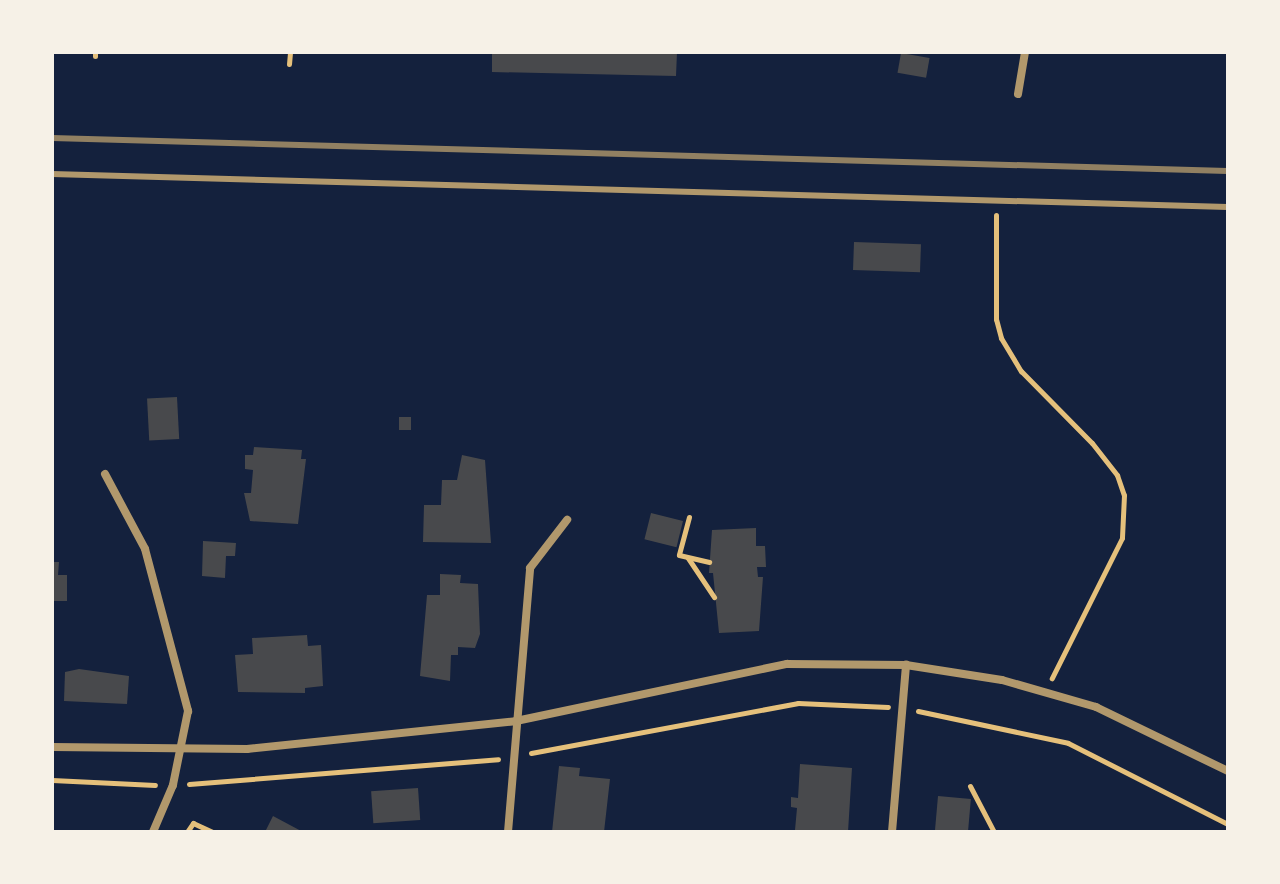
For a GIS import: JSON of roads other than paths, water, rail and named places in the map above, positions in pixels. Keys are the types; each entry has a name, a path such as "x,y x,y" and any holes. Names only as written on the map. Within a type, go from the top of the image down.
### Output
{"street":[{"path":"1018,94 1025,52"},
{"path":"105,474 145,549 180,670 188,711 173,785 153,832"},
{"path":"508,832 530,568 567,520"},
{"path":"52,747 247,749 516,721 787,664 906,665 1002,680 1109,712 1228,771"},
{"path":"892,832 906,665"}],"lane":[{"path":"52,174 1228,207"}],"railway":[{"path":"52,138 1228,171"}]}
